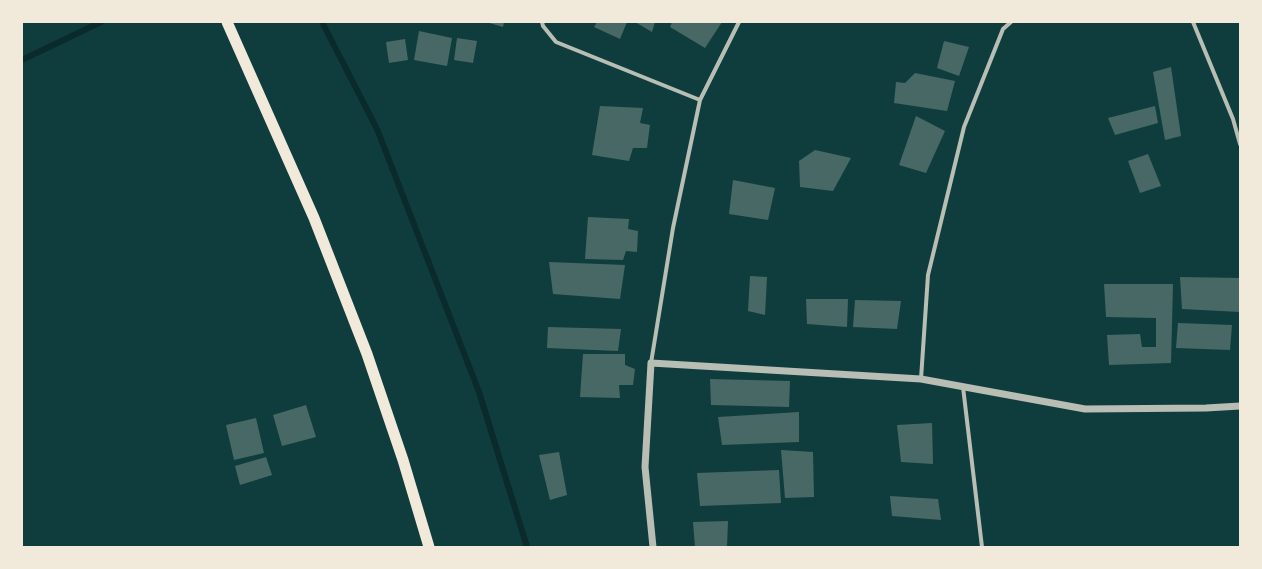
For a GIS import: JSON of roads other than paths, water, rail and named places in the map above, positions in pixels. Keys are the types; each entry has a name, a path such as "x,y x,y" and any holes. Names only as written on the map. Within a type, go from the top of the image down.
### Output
{"highway":[{"path":"228,22 314,218 367,354 429,547"}],"street":[{"path":"542,22 543,26 556,42 700,100"},
{"path":"653,547 645,467 651,363 674,228 700,100 739,22"},
{"path":"920,379 928,275 964,127 1003,29 1011,22"},
{"path":"1193,22 1233,119 1240,144"},
{"path":"651,363 920,379 1085,409 1206,408 1240,406"},
{"path":"963,386 982,547"}],"waterway":[{"path":"22,60 101,22"},
{"path":"322,22 377,129 479,392 527,547"}]}
